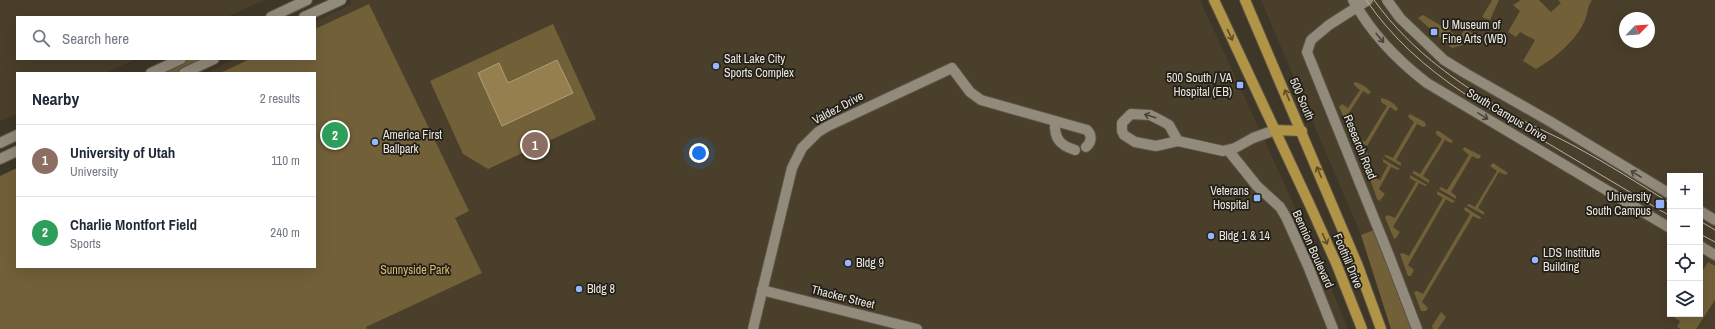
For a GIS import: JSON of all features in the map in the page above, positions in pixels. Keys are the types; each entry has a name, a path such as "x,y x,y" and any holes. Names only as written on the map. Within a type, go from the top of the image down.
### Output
{"main road":[{"path":"1214,0 1275,130 1302,131"},
{"name":"500 South","path":"1245,0 1334,208"},
{"name":"Foothill Drive","path":"1275,130 1336,264 1362,329"},
{"name":"Foothill Drive","path":"1334,208 1358,266 1381,329"}],"street":[{"path":"273,16 307,0"},
{"path":"306,16 341,0"},
{"name":"Research Road","path":"1367,0 1355,4 1311,40 1307,52 1313,71 1343,139 1417,329"},
{"name":"South Campus Drive","path":"1387,0 1400,18 1444,60 1464,74 1550,122 1667,192"},
{"name":"South Campus Drive","path":"1355,4 1366,22 1389,49 1406,67 1427,83 1667,226"},
{"path":"153,72 179,60"},
{"path":"186,72 212,60"},
{"name":"Valdez Drive","path":"753,329 792,168 802,148 818,132 828,126 952,68 970,92 981,100 1087,130 1090,133 1091,138 1086,147"},
{"path":"1178,141 1169,125 1150,115 1131,114 1121,126 1124,135 1131,140 1156,146 1166,145 1178,141 1203,147 1228,150 1275,130"},
{"path":"1055,121 1055,129 1058,140 1063,145 1075,150"},
{"path":"0,143 16,135"},
{"name":"Bennion Boulevard","path":"1228,150 1257,186 1280,207 1308,266 1333,329"},
{"path":"0,159 16,151"},
{"path":"1703,213 1715,220"},
{"path":"1703,248 1715,255"},
{"name":"Thacker Street","path":"762,290 917,329"}],"shaded area":[{"path":"0,0 264,0 229,16 16,16 16,60 134,60 108,72 16,72 16,114 0,121"},
{"path":"350,0 1200,0 1322,266 1348,329 367,329 316,268 316,72 207,72 233,60 316,60 316,22 352,4"},
{"path":"1261,0 1715,0 1715,329 1391,329 1361,235"},
{"path":"557,60 573,93 502,126 478,73 499,63 508,83"}],"green space":[{"path":"1492,0 1499,0 1490,20 1482,17"},
{"path":"1521,0 1539,0 1551,12 1561,3 1558,0 1592,0 1581,28 1571,42 1550,60 1536,69 1523,61 1535,40 1520,32 1516,37 1508,32 1520,11 1513,5"},
{"name":"Sunnyside Park","path":"369,4 469,211 455,218 482,273 366,327 367,329 0,329 0,176 16,168 16,268 316,268 316,72 222,72 248,60 316,60 316,29"},
{"path":"1423,15 1460,37 1465,29 1472,33 1472,40 1463,45 1452,48 1418,18"},
{"path":"553,24 596,119 488,169 463,154 430,81"},
{"path":"187,60 203,61 179,72 161,72"},
{"path":"1354,82 1364,86 1371,93 1368,94 1363,91 1347,116 1354,121 1349,128 1339,107 1342,104 1348,108 1360,90 1354,85"},
{"path":"1381,98 1391,102 1398,109 1396,111 1390,107 1367,146 1357,140 1358,138 1365,142 1387,106 1381,102"},
{"path":"1410,114 1425,122 1426,126 1423,127 1417,124 1396,160 1401,163 1401,166 1384,156 1386,155 1393,158 1414,122 1408,116"},
{"path":"1436,131 1439,131 1453,141 1451,143 1445,140 1423,176 1429,180 1429,183 1412,173 1414,171 1420,174 1442,139 1436,134"},
{"path":"1355,143 1365,148 1364,151 1370,155 1366,164 1363,164"},
{"path":"1464,147 1480,155 1481,157 1478,159 1472,156 1451,192 1456,196 1456,199 1439,189 1441,187 1447,190 1469,155 1463,150"},
{"path":"1383,159 1400,169 1398,170 1391,167 1379,189 1385,194 1380,201 1377,199 1370,179 1373,177 1380,180 1388,165 1383,162"},
{"path":"1493,163 1508,173 1506,175 1499,172 1478,208 1484,212 1484,215 1466,205 1469,204 1475,207 1497,171 1490,166"},
{"path":"1410,175 1427,185 1425,186 1419,183 1393,227 1400,232 1394,239 1385,217 1388,215 1395,218 1416,182 1410,178"},
{"path":"1437,191 1455,201 1452,203 1446,199 1408,265 1414,270 1411,276 1408,276 1400,254 1403,253 1409,256 1443,198 1437,194"},
{"path":"1465,207 1482,218 1479,219 1473,216 1422,302 1428,308 1426,311 1421,311 1414,292 1417,291 1423,294 1470,214 1464,210"},
{"path":"1374,230 1411,329 1391,329 1361,235"},
{"path":"1708,262 1715,266 1715,300 1696,329 1681,329 1677,327 1680,321 1676,317 1703,317 1703,270"},
{"path":"1441,312 1446,317 1438,329 1433,329 1432,326"}],"tram line":[{"path":"1366,0 1387,27 1411,52 1437,74 1465,94 1667,214"},
{"path":"1374,0 1405,37 1422,53 1480,96 1522,120 1600,160 1667,201"},
{"path":"1703,223 1715,230"},
{"path":"1703,236 1715,242"}],"place":[{"name":"U Museum of Fine Arts (WB)","path":"1434,32"},
{"name":"Salt Lake City Sports Complex","path":"716,66"},
{"name":"500 South / VA Hospital (EB)","path":"1240,85"},
{"name":"Charlie Montfort Field","path":"335,135"},
{"name":"America First Ballpark","path":"375,142"},
{"name":"University of Utah","path":"535,145"},
{"name":"Veterans Hospital","path":"1257,198"},
{"name":"University South Campus","path":"1660,204"},
{"name":"Bldg 1 & 14","path":"1211,236"},
{"name":"LDS Institute Building","path":"1535,260"},
{"name":"Bldg 9","path":"848,263"},
{"name":"Bldg 8","path":"579,289"}]}
